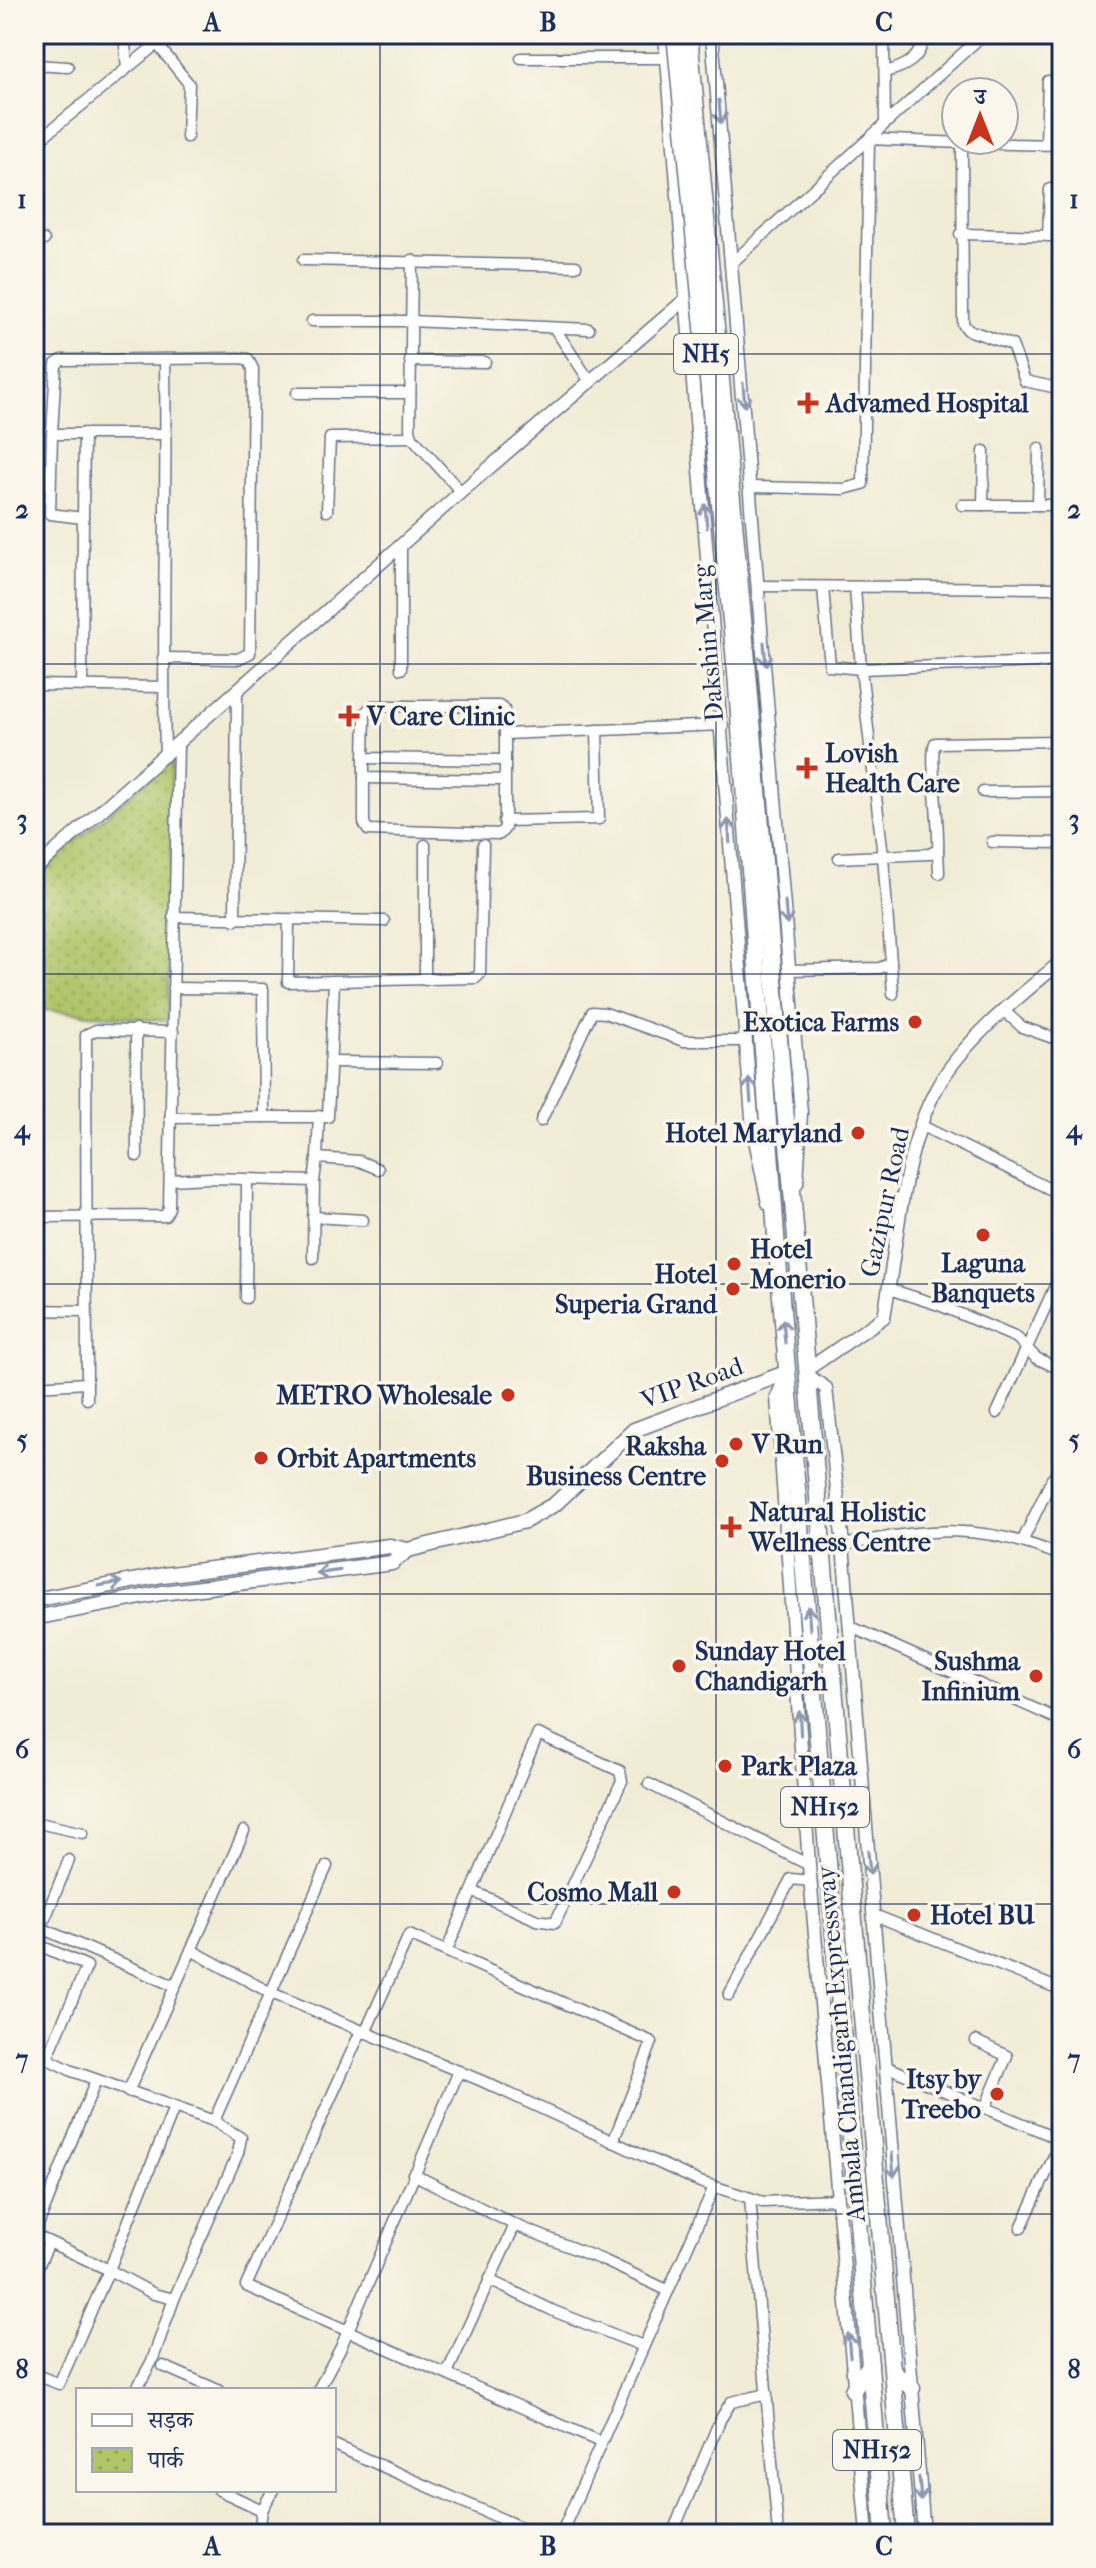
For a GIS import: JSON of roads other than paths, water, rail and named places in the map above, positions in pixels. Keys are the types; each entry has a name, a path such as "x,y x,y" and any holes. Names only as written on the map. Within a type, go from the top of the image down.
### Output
{"highway":[{"name":"Dakshin Marg","path":"675,34 742,673 777,1249"},
{"name":"NH5","path":"689,34 742,673 795,1216"},
{"name":"Ambala Chandigarh Expressway","path":"795,1216 906,2534"},
{"name":"Ambala Chandigarh Expressway","path":"777,1249 884,2534"},
{"path":"853,2390 870,2365"},
{"path":"893,2372 912,2388"}],"main road":[{"name":"VIP Road","path":"408,1550 525,1521 555,1504 634,1430 788,1372"},
{"path":"34,1600 176,1574 390,1546 408,1550"},
{"path":"34,1618 162,1593 392,1563 408,1550"}],"street":[{"path":"124,34 127,68"},
{"path":"34,144 169,34"},
{"name":"NH152","path":"665,34 689,297 753,1130 777,1249"},
{"name":"NH152","path":"712,34 734,261 801,1113 795,1216"},
{"path":"884,34 885,122"},
{"path":"885,72 909,64 920,50 923,34"},
{"path":"34,870 461,492 734,261 984,34"},
{"path":"157,44 189,84 187,137"},
{"path":"521,58 667,58"},
{"path":"34,65 68,67"},
{"path":"1046,144 1048,81"},
{"path":"869,139 940,142"},
{"path":"752,487 844,489 863,484 869,139"},
{"path":"1020,144 1062,145"},
{"path":"962,156 960,234 965,329 1012,345 1025,381 1062,389"},
{"path":"1048,236 1050,189"},
{"path":"960,234 1062,236"},
{"path":"303,260 576,266"},
{"path":"412,260 412,437 461,492"},
{"path":"312,321 410,321 589,329"},
{"path":"555,329 591,383"},
{"path":"83,518 50,514 58,361 239,358 253,363 250,653 238,659 163,658"},
{"path":"165,359 165,756"},
{"path":"410,361 485,362"},
{"path":"297,393 410,393"},
{"path":"82,684 84,433"},
{"path":"52,434 166,434"},
{"path":"327,511 330,438 412,437"},
{"path":"1038,505 1039,448"},
{"path":"983,505 984,451"},
{"path":"962,505 1062,505"},
{"path":"401,547 401,669"},
{"path":"760,586 1062,588"},
{"path":"823,588 830,666 861,669 1062,661 1062,679"},
{"path":"855,588 861,669 883,856 893,994"},
{"path":"34,685 164,687"},
{"path":"235,920 237,690"},
{"path":"372,706 499,706 504,709 505,734 504,821 500,834 368,830 364,823 365,713 372,706"},
{"path":"505,734 723,725"},
{"path":"504,821 599,819 597,730"},
{"path":"939,873 938,792 931,752 935,743 1062,741"},
{"path":"34,1217 165,1216 169,1208 178,745"},
{"path":"364,758 503,760"},
{"path":"364,778 504,780"},
{"path":"983,792 1062,791"},
{"path":"992,842 1062,843"},
{"path":"425,845 425,980"},
{"path":"289,920 288,982 470,979 480,974 483,845"},
{"path":"839,858 929,854 938,850"},
{"path":"173,917 384,921"},
{"name":"Gazipur Road","path":"808,1373 884,1317 912,1160 938,1085 1004,1011 1062,961"},
{"path":"790,970 880,968 891,963"},
{"path":"170,1118 328,1117 334,981"},
{"path":"173,988 263,989 264,1117"},
{"path":"1004,1011 1022,1027 1062,1041"},
{"path":"541,1121 592,1012 605,1013 684,1041 746,1041"},
{"path":"136,1029 137,1156"},
{"path":"87,1399 86,1035 96,1030 173,1032"},
{"path":"330,1062 437,1063"},
{"path":"313,1258 319,1116"},
{"path":"922,1126 1062,1195"},
{"path":"317,1158 359,1161 378,1169"},
{"path":"170,1180 314,1181"},
{"path":"246,1298 247,1180"},
{"path":"313,1217 363,1220"},
{"path":"997,1413 1061,1277"},
{"path":"889,1289 1017,1338 1036,1358 1062,1370"},
{"path":"34,1310 87,1311"},
{"path":"788,1372 777,1397 809,1865 867,2534"},
{"path":"808,1373 826,1388 843,1545 924,2534"},
{"path":"34,1386 87,1383"},
{"path":"1023,1540 1052,1479 1062,1469"},
{"path":"843,1545 907,1533 972,1530 1023,1540 1062,1556"},
{"path":"849,1626 1062,1721"},
{"path":"447,1950 538,1734 620,1771 622,1781 555,1923 537,1920 472,1891"},
{"path":"649,1784 809,1865"},
{"path":"34,1822 83,1833"},
{"path":"128,2092 244,1831"},
{"path":"69,1860 41,1928 174,1986"},
{"path":"214,2121 327,1866"},
{"path":"729,1995 791,1879 811,1881"},
{"path":"874,1915 1062,1990"},
{"path":"600,2442 246,2286 409,1935 652,2042 613,2142"},
{"path":"34,1943 87,1966 47,2058"},
{"path":"191,1950 269,1992 459,2071 714,2187 763,2202 836,2199"},
{"path":"976,2041 1007,2056 985,2108"},
{"path":"34,2052 96,2080 214,2121 241,2138 238,2153 174,2299 152,2361 137,2388"},
{"path":"885,2066 1062,2139 1021,2228"},
{"path":"319,2388 348,2330 459,2071"},
{"path":"96,2080 36,2223 34,2235 154,2294 174,2299"},
{"path":"34,2374 59,2384 174,2108"},
{"path":"413,2174 515,2225 667,2290"},
{"path":"561,2534 714,2187"},
{"path":"750,2198 778,2534"},
{"path":"447,2373 515,2225"},
{"path":"34,2275 49,2243"},
{"path":"489,2280 556,2312 643,2346"},
{"path":"163,2366 213,2388"},
{"path":"672,2534 720,2420 731,2402 767,2394"},
{"path":"336,2446 536,2534"},
{"path":"223,2492 262,2510"},
{"path":"259,2534 262,2510 272,2492"}],"place":[{"name":"Advamed Hospital","path":"808,403"},
{"name":"V Care Clinic","path":"349,716"},
{"name":"Lovish Health Care","path":"807,768"},
{"name":"Exotica Farms","path":"915,1022"},
{"name":"Hotel Maryland","path":"858,1133"},
{"name":"Laguna Banquets","path":"983,1235"},
{"name":"Hotel Monerio","path":"734,1264"},
{"name":"Hotel Superia Grand","path":"733,1289"},
{"name":"METRO Wholesale","path":"508,1395"},
{"name":"V Run","path":"736,1444"},
{"name":"Orbit Apartments","path":"261,1458"},
{"name":"Raksha Business Centre","path":"722,1461"},
{"name":"Natural Holistic Wellness Centre","path":"731,1527"},
{"name":"Sunday Hotel Chandigarh","path":"679,1666"},
{"name":"Sushma Infinium","path":"1036,1676"},
{"name":"Park Plaza","path":"725,1766"},
{"name":"Cosmo Mall","path":"674,1892"},
{"name":"Hotel BU","path":"914,1915"},
{"name":"Itsy by Treebo","path":"997,2094"}]}
